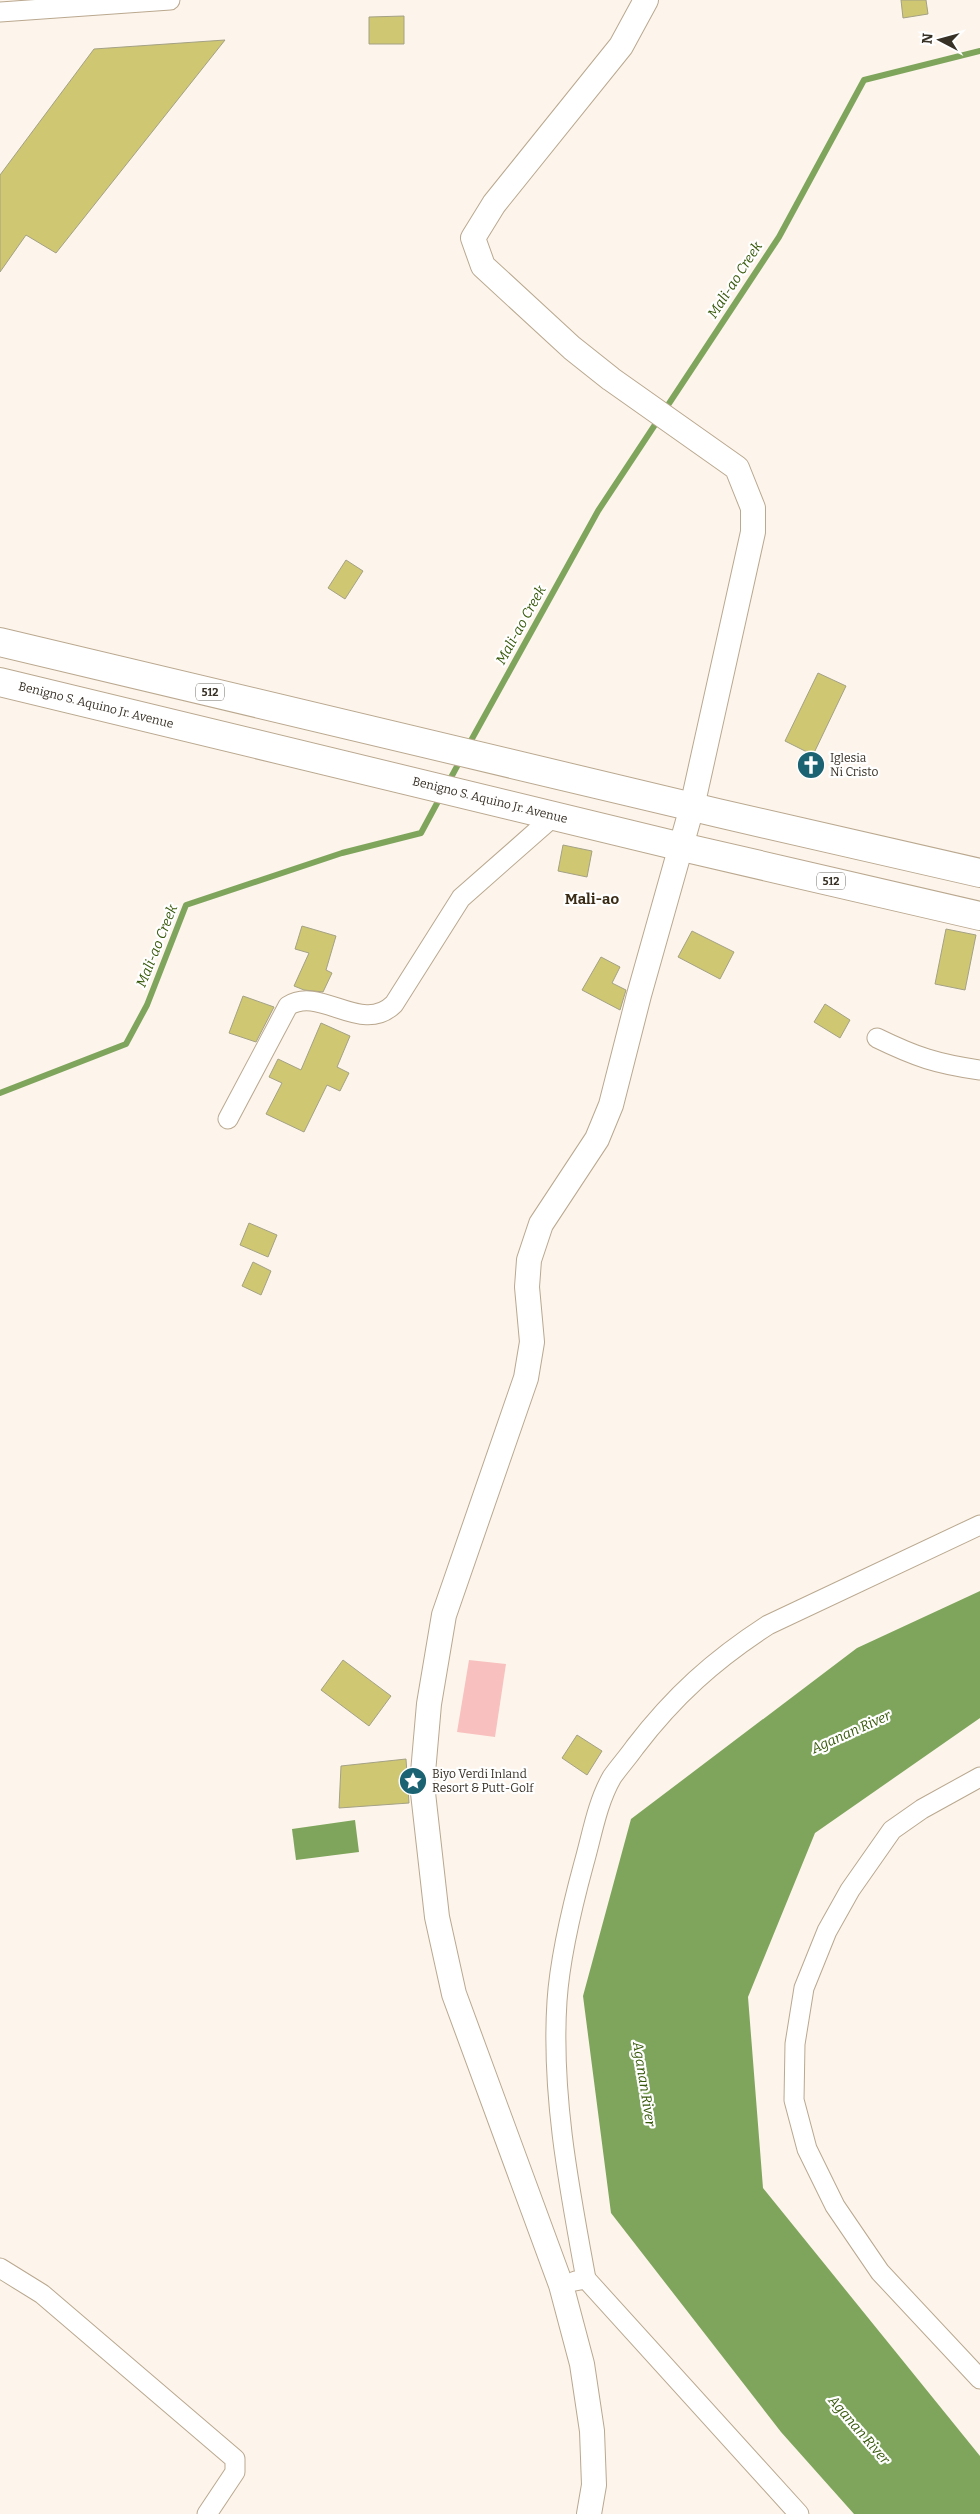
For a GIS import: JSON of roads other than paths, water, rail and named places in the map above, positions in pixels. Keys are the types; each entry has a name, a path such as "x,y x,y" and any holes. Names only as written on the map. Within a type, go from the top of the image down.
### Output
{"main road":[{"name":"512","path":"0,642 517,766 980,873"},
{"name":"Benigno S. Aquino Jr. Avenue","path":"0,682 501,804 980,916"}],"street":[{"path":"0,12 170,0"},
{"path":"589,2514 594,2485 592,2431 582,2364 561,2285 458,2003 450,1975 437,1917 422,1784 429,1704 444,1615 526,1378 532,1342 527,1287 529,1260 541,1224 596,1139 611,1105 638,995 692,807 753,532 754,508 737,468 610,379 572,348 483,266 472,238 494,204 621,46 646,0"},
{"path":"228,1120 288,1006 299,1001 367,1015 385,1012 394,1004 460,898 554,816"},
{"path":"877,1038 914,1057 944,1065 980,1070"},
{"path":"799,2514 586,2279 566,2164 557,2077 557,2000 573,1905 597,1815 612,1778 657,1719 703,1671 768,1625 980,1525"},
{"path":"980,1778 922,1809 892,1830 850,1890 827,1931 804,1988 796,2044 794,2100 807,2149 835,2206 880,2272 980,2378"},
{"path":"0,2268 42,2294 235,2459 235,2472 207,2514"},
{"path":"561,2285 586,2279"}],"water":[{"name":"Aganan River","path":"980,1591 980,1718 815,1833 748,1997 763,2188 980,2456 980,2514 854,2514 781,2432 611,2213 583,1996 631,1819 857,1648"},
{"path":"355,1820 359,1852 296,1860 292,1829"}],"waterway":[{"name":"Mali-ao Creek","path":"468,746 598,511 779,237 864,80 980,51"},
{"name":"Mali-ao Creek","path":"448,783 461,759"},
{"name":"Mali-ao Creek","path":"0,1093 126,1044 147,1005 186,905 342,853 421,833 442,794"}],"place":[{"name":"Iglesia Ni Cristo","path":"811,765"},
{"name":"Biyo Verdi Inland Resort & Putt-Golf","path":"413,1781"}],"district":[{"name":"Mali-ao","path":"592,899"}]}
